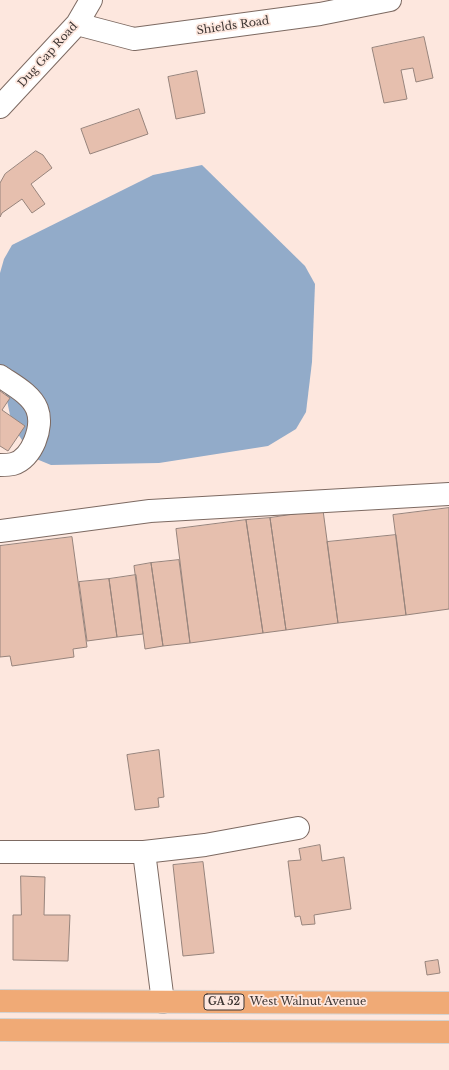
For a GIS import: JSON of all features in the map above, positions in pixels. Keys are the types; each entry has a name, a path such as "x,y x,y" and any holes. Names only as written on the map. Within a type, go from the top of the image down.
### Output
{"main road":[{"name":"West Walnut Avenue","path":"0,1000 449,1003"},
{"path":"0,1030 449,1032"}],"street":[{"name":"Dug Gap Road","path":"0,107 77,24 91,0"},
{"name":"Shields Road","path":"77,24 134,39 320,14 390,0"},
{"path":"0,376 26,395 37,409 39,430 27,455 13,464 0,465"},
{"path":"0,531 150,511 449,494"},
{"path":"0,852 144,852 205,845 298,828"},
{"path":"144,852 163,1002"}],"water":[{"path":"202,165 305,266 315,284 312,362 306,412 296,429 268,446 159,463 51,465 34,458 12,425 0,366 0,273 4,259 12,245 153,175"}],"building":[{"path":"424,37 433,78 416,82 413,68 401,70 407,99 384,103 372,48"},
{"path":"197,71 205,113 176,119 168,77"},
{"path":"139,109 148,134 90,154 81,129"},
{"path":"36,151 43,155 52,168 31,184 45,204 32,213 22,199 2,213 0,217 0,183 5,174"},
{"path":"0,391 10,398 2,410 25,426 8,451 0,446"},
{"path":"449,508 449,609 406,615 393,515"},
{"path":"323,510 338,623 286,630 270,518"},
{"path":"270,518 286,630 263,633 246,520"},
{"path":"246,520 263,633 190,643 176,529"},
{"path":"396,535 406,615 338,623 327,542"},
{"path":"72,537 87,647 73,649 74,657 12,666 10,656 0,657 0,546"},
{"path":"179,560 190,643 163,646 151,563"},
{"path":"151,563 163,646 145,649 134,566"},
{"path":"136,575 143,634 117,637 109,579"},
{"path":"109,579 117,637 87,641 79,582"},
{"path":"159,750 164,797 158,798 159,807 135,810 127,755"},
{"path":"320,845 322,861 344,857 351,909 314,915 315,924 302,925 300,916 295,917 288,861 301,860 299,849"},
{"path":"203,862 214,953 183,956 173,865"},
{"path":"21,876 45,877 44,915 70,915 68,961 13,960 13,915 21,915"},
{"path":"438,960 440,973 427,975 425,962"}]}
